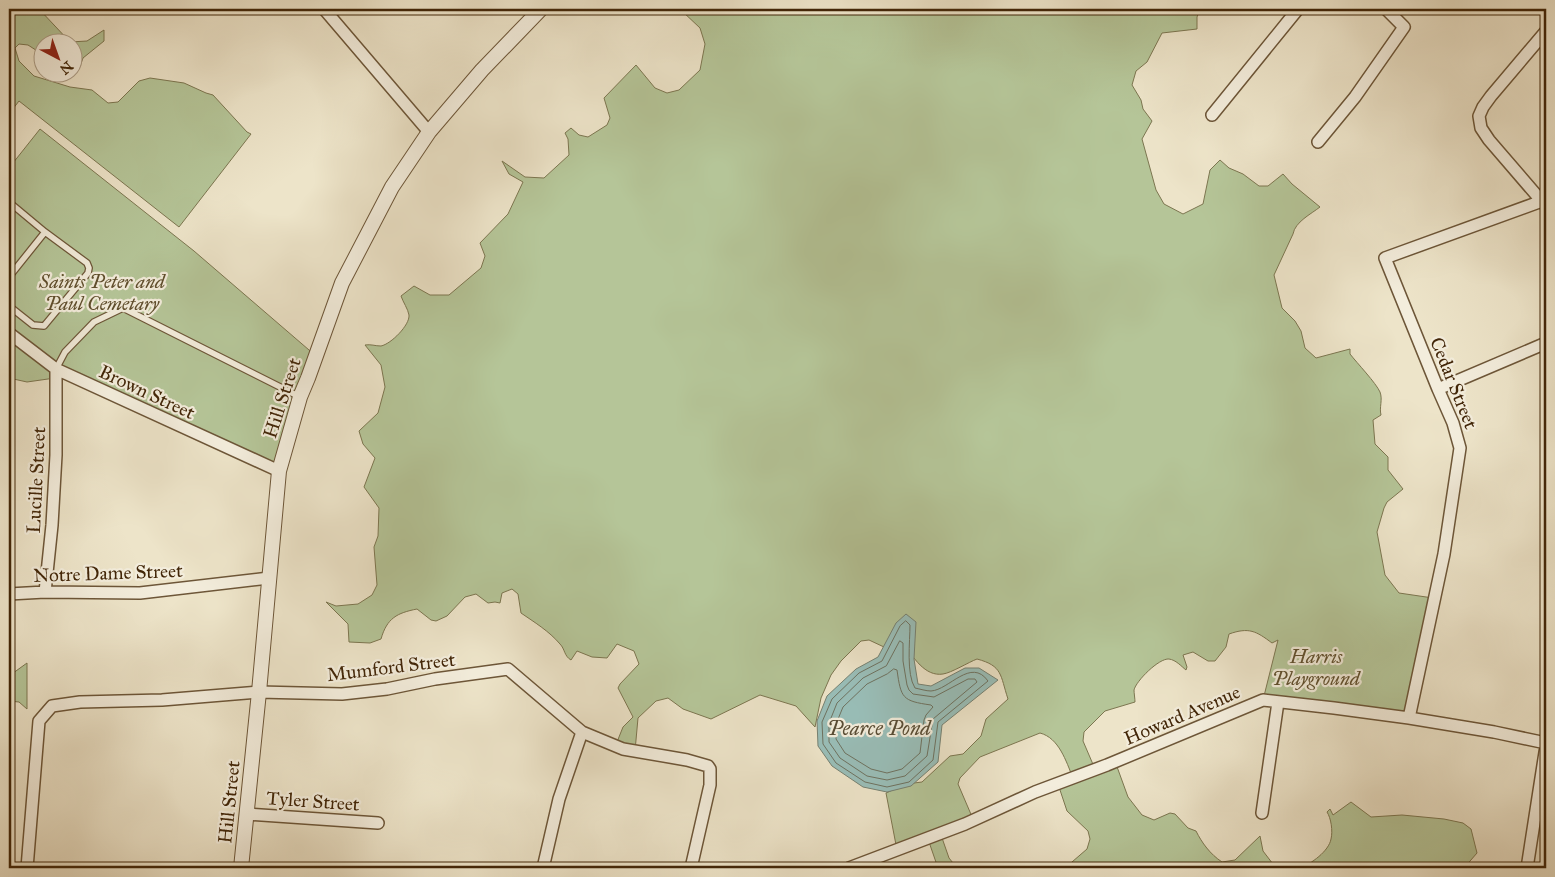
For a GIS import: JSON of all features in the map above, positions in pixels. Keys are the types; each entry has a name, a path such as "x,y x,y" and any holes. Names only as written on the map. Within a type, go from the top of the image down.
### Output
{"street":[{"path":"324,9 429,132"},
{"name":"Hill Street","path":"241,868 279,471 300,397 342,283 392,186 429,132 482,70 541,9"},
{"path":"1212,115 1298,9"},
{"path":"1318,142 1355,97 1404,27 1386,9"},
{"path":"1544,204 1489,140 1481,128 1479,116 1491,96 1546,31"},
{"name":"Cedar Street","path":"1408,718 1444,554 1460,448 1454,423 1438,389 1385,258 1544,204"},
{"name":"Brown Street","path":"9,333 56,369 279,471"},
{"path":"1438,389 1546,342"},
{"name":"Lucille Street","path":"45,592 52,526 56,455 56,369"},
{"name":"Notre Dame Street","path":"9,594 45,592 140,593 269,578"},
{"name":"Mumford Street","path":"27,868 39,722 52,706 80,702 162,700 259,692 342,694 387,689 435,679 508,669 582,732 623,749 687,760 708,766 710,769 710,784 690,868"},
{"name":"Howard Avenue","path":"849,868 964,824 1035,792 1107,765 1264,700 1408,718 1494,732 1546,744"},
{"path":"1262,813 1278,702"},
{"path":"543,868 559,799 582,732"},
{"path":"1527,868 1546,744"},
{"name":"Tyler Street","path":"247,814 378,823"}],"lane":[{"path":"9,202 87,263 89,268 88,273 44,326 33,325 9,306"},
{"path":"9,277 45,232"},
{"path":"56,369 64,352 94,322 123,308 300,397"}],"green space":[{"path":"9,9 39,9 61,32 32,32 32,48 19,44 15,48 19,61 32,74 32,82 54,82 70,87 92,90 108,103 118,102 139,81 150,78 184,83 213,95 251,134 179,227 19,101 9,114"},
{"name":"Harris Playground","path":"687,9 1200,9 1197,17 1197,29 1162,33 1147,62 1136,71 1132,85 1141,100 1143,109 1152,121 1142,139 1156,190 1164,204 1183,214 1203,204 1210,170 1220,160 1229,168 1243,174 1259,186 1268,186 1283,174 1320,207 1304,219 1294,230 1274,275 1282,308 1295,321 1301,331 1305,348 1316,358 1350,349 1350,354 1378,388 1381,398 1381,415 1373,420 1375,444 1388,457 1388,470 1403,489 1387,502 1377,532 1385,575 1399,593 1433,598 1409,718 1263,700 1278,640 1272,643 1252,631 1242,631 1229,634 1226,647 1215,661 1208,661 1193,652 1183,655 1187,667 1186,670 1178,663 1169,659 1160,662 1139,681 1134,690 1135,702 1105,711 1084,732 1083,741 1095,769 1116,764 1128,797 1142,815 1154,820 1170,813 1175,814 1188,828 1196,831 1207,848 1222,862 1235,860 1260,836 1263,851 1276,868 1065,868 1087,849 1090,839 1088,831 1067,811 1059,787 1073,778 1061,751 1052,740 1040,733 980,757 960,778 958,784 973,819 941,835 949,858 957,868 938,868 929,842 897,850 886,793 906,784 922,782 950,756 963,754 981,736 986,719 1008,699 1002,678 996,668 977,659 951,672 937,674 920,665 904,644 884,647 869,640 861,641 841,661 831,675 821,698 815,727 796,706 760,695 711,719 683,709 668,698 656,701 638,718 635,751 615,747 623,727 633,717 618,688 639,664 634,651 617,644 607,658 592,657 577,651 571,660 567,657 562,646 551,635 521,613 518,594 512,589 502,593 500,603 488,603 476,594 465,597 447,616 436,621 431,620 417,609 404,612 390,621 381,639 370,643 349,642 348,624 326,602 336,606 358,604 372,595 377,585 374,547 378,536 379,508 364,487 375,458 363,444 359,431 378,413 385,387 381,365 365,345 385,345 403,329 409,315 401,296 414,286 430,295 449,295 481,268 485,256 480,243 508,214 523,182 509,174 502,161 525,177 544,178 569,155 568,139 565,133 571,128 579,135 588,137 607,125 610,118 604,98 636,65 655,88 667,93 679,90 700,70 705,44 700,28 682,11"},
{"path":"104,30 104,41 82,61 82,41 87,41"},
{"name":"Saints Peter and Paul Cemetary","path":"40,129 194,251 316,356 279,471 56,369 55,378 27,382 9,378 9,168"},
{"path":"27,663 27,709 19,702 9,701 9,676"},
{"path":"1351,802 1371,817 1402,815 1463,823 1471,829 1477,853 1464,868 1300,868 1319,856 1330,844 1332,829 1327,812 1330,809 1333,815"}],"water":[{"name":"Pearce Pond","path":"906,614 916,622 914,659 918,684 931,686 965,668 979,668 998,680 942,725 938,762 911,786 887,792 863,787 832,766 818,746 817,721 827,696 856,669 878,657 896,623"}]}
